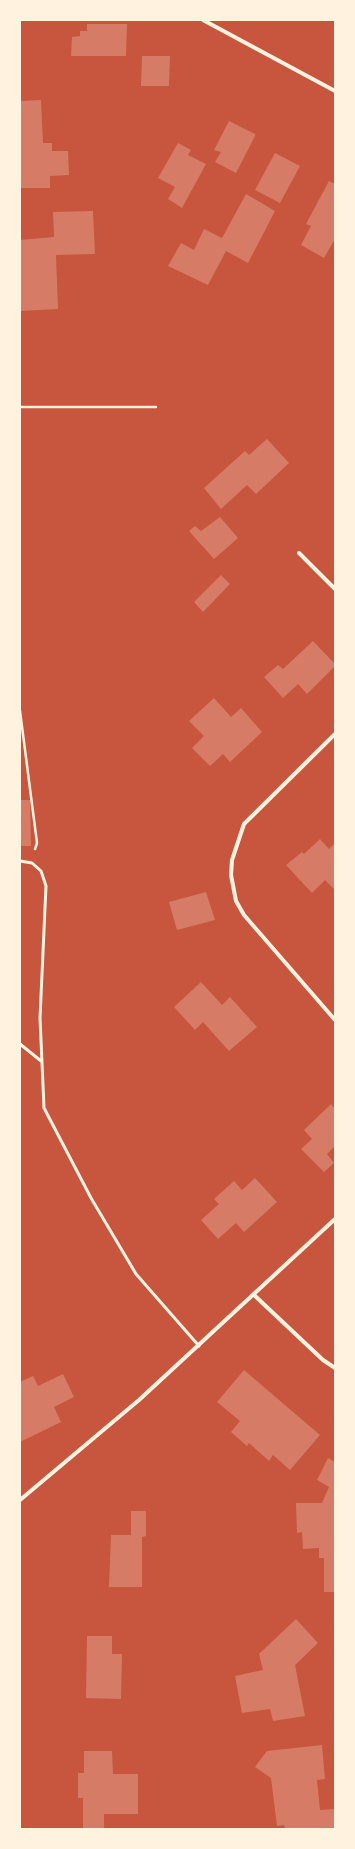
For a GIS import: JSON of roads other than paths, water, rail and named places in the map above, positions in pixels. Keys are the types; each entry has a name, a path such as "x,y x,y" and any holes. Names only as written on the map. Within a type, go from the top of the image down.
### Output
{"street":[{"path":"203,20 335,91"},
{"path":"298,553 335,589"},
{"path":"335,734 244,824 234,854 231,875 236,901 244,916 335,1020"},
{"path":"20,1500 91,1442 199,1346 335,1219"},
{"path":"254,1295 323,1360 335,1368"}],"lane":[{"path":"20,861 32,863 41,871 46,886 40,1018 44,1108 91,1198 136,1274 199,1346"},
{"path":"20,1044 41,1061"}]}
